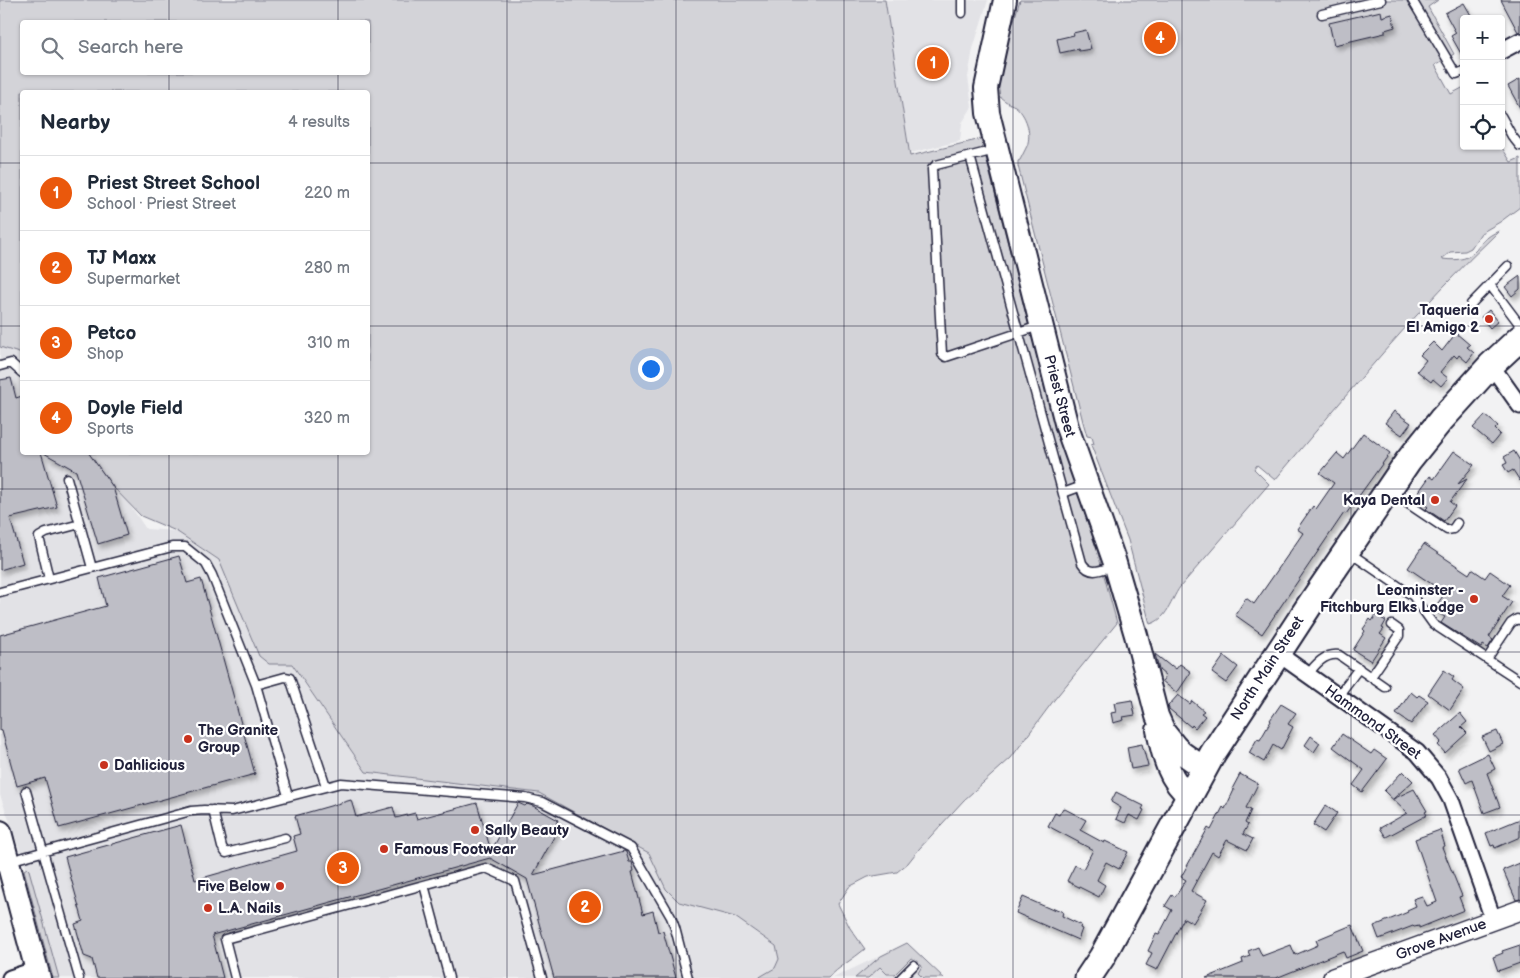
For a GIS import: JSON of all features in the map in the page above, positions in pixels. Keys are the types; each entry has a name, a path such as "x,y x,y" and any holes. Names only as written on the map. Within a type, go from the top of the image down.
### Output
{"main road":[{"name":"Priest Street","path":"1005,0 986,88 988,113 1041,325 1046,389 1061,444 1086,484 1115,565 1157,716 1164,732 1176,747 1205,769"},
{"name":"North Main Street","path":"1088,978 1102,957 1226,732 1277,653 1408,461 1446,413 1491,365 1520,338"},
{"path":"1157,716 1160,740 1170,772 1177,786 1190,797"},
{"path":"0,832 38,974"}],"street":[{"path":"1505,49 1520,41"},
{"path":"1491,365 1520,406"},
{"name":"Hammond Street","path":"1277,653 1417,752 1439,778 1451,800 1493,919"},
{"name":"Grove Avenue","path":"1333,978 1520,910"},
{"path":"10,978 38,974"}],"lane":[{"path":"962,0 962,14"},
{"path":"1322,14 1381,0"},
{"path":"1412,0 1456,74 1460,72"},
{"path":"1505,123 1520,146"},
{"path":"997,149 936,165 932,169 942,354 946,357 1041,325"},
{"path":"970,156 1019,333 1046,389"},
{"path":"1471,304 1508,266"},
{"path":"1490,284 1520,325"},
{"path":"0,366 11,363 20,371"},
{"path":"1061,444 1063,493 1085,567 1092,572 1115,565"},
{"path":"67,478 92,568"},
{"path":"1063,493 1086,484"},
{"path":"1388,490 1447,530 1453,529 1457,523"},
{"path":"49,579 38,540 39,537 46,533 80,524"},
{"path":"0,592 172,547 185,547 206,564 210,570 256,685 288,796"},
{"path":"1346,551 1416,598 1433,624 1520,681"},
{"path":"1487,659 1511,623 1515,620 1520,620"},
{"path":"1370,677 1399,636 1399,630 1392,625"},
{"path":"1308,675 1316,665 1331,655 1339,655 1385,687"},
{"path":"1338,696 1359,668"},
{"path":"256,685 285,676 290,678 326,786"},
{"path":"8,861 191,811 232,811 341,783 469,795 525,798 542,802 626,845 634,852 671,918 688,978"},
{"path":"26,791 79,978"},
{"path":"212,810 222,847 226,853 285,838"},
{"path":"235,978 225,939 486,868 515,882 542,978"},
{"path":"424,885 449,978"},
{"path":"902,978 914,965"}],"shaded area":[{"path":"0,0 885,0 910,156 981,139 1055,426 1097,550 1117,623 1054,700 1011,758 964,800 908,863 897,872 868,877 849,887 838,904 850,928 865,949 828,978 758,978 775,968 779,959 776,946 735,917 679,902 666,889 649,853 539,793 366,772 292,664 269,664 259,656 219,560 176,531 141,516 113,487 89,455 370,455 370,90 20,90 20,353 0,347"},
{"path":"885,0 988,0 973,49 968,77 972,107 962,123 960,141 910,153"},
{"path":"1020,0 1438,0 1428,7 1454,54 1435,65 1451,94 1460,89 1460,150 1504,150 1511,162 1520,158 1520,207 1481,233 1471,248 1465,251 1450,252 1442,259 1455,260 1464,258 1475,251 1490,236 1499,231 1412,321 1275,480 1257,465 1254,469 1269,484 1180,587 1165,614 1156,622 1150,624 1128,540 1091,445 1094,444 1092,437 1087,436 1018,166 1018,161 1028,141 1027,124 1019,109 998,95 997,77"},
{"path":"0,313 20,341 20,455 96,455 146,529 176,531 220,561 366,772 539,793 649,853 819,978 57,978 26,867 0,795"},
{"path":"27,868 59,978 53,978 24,870"},
{"path":"907,943 944,978 833,978"},
{"path":"907,943 944,978 923,978 918,973 922,966 911,958 895,974 887,974 880,967 868,978 855,978 881,956"}],"building":[{"path":"1501,0 1520,0 1520,32 1518,32"},
{"path":"1464,3 1471,15 1460,15 1460,52 1451,36 1456,33 1445,13"},
{"path":"1381,11 1382,17 1392,14 1395,27 1385,30 1385,33 1334,45 1329,23"},
{"path":"1086,30 1091,49 1079,51 1078,49 1060,53 1057,39"},
{"path":"1520,79 1520,108 1508,86"},
{"path":"1520,276 1520,289 1512,296 1505,287"},
{"name":"Taqueria El Amigo 2","path":"1489,310 1498,321 1490,328 1481,317"},
{"path":"1456,333 1470,345 1467,347 1474,353 1467,362 1459,355 1457,358 1454,355 1440,372 1448,378 1441,386 1433,379 1431,382 1417,371 1426,360 1420,355 1433,342 1442,351"},
{"path":"11,378 16,398 20,397 20,455 42,455 57,507 10,518 23,563 0,570 0,380"},
{"path":"1394,411 1411,423 1402,435 1385,423"},
{"path":"1485,415 1498,426 1495,429 1500,434 1492,444 1473,428"},
{"path":"1363,433 1390,453 1346,514 1344,513 1262,634 1235,615 1246,598 1254,604 1303,533 1297,529 1313,506 1316,509 1334,483 1320,473 1337,453 1344,459"},
{"path":"1454,451 1474,465 1458,484 1467,479 1450,502 1455,506 1444,521 1426,509 1428,507 1415,497 1430,476 1434,479"},
{"path":"1514,451 1520,461 1520,481 1513,470 1508,473 1503,465 1507,463 1504,457"},
{"path":"47,455 90,455 113,487 127,535 98,544 76,471"},
{"name":"Leominster - Fitchburg Elks Lodge","path":"1424,544 1469,574 1472,569 1485,578 1490,571 1510,585 1502,596 1512,602 1489,637 1493,640 1488,648 1483,645 1481,648 1441,623 1445,617 1433,610 1445,593 1408,568"},
{"path":"179,556 187,583 201,579 255,774 59,828 45,778 17,786 2,731 0,731 0,635 106,606 99,578"},
{"path":"1376,615 1386,621 1382,628 1384,629 1380,634 1386,638 1371,661 1353,650 1365,631 1363,629 1370,619 1372,621"},
{"path":"1155,654 1176,669 1180,664 1191,672 1177,693 1162,681 1166,676 1159,670"},
{"path":"1224,656 1238,667 1226,683 1212,673"},
{"path":"1444,670 1454,677 1452,680 1464,689 1450,710 1428,694"},
{"path":"1411,692 1417,697 1419,695 1428,701 1411,724 1396,714"},
{"path":"1178,695 1190,704 1192,701 1204,711 1201,713 1205,716 1195,728 1192,725 1191,727 1169,709 1168,706"},
{"path":"1132,700 1135,715 1123,717 1124,720 1113,723 1111,713 1116,712 1114,703"},
{"path":"1281,704 1296,713 1288,724 1293,727 1281,750 1273,745 1264,762 1249,753 1257,739 1260,740"},
{"path":"1460,713 1467,722 1461,727 1467,733 1445,753 1438,745 1441,742 1435,735"},
{"path":"1497,731 1503,744 1489,751 1482,737"},
{"path":"1342,734 1371,754 1374,750 1387,759 1362,792 1353,785 1364,770 1333,747"},
{"path":"1311,736 1320,743 1314,752 1305,745"},
{"path":"1142,744 1148,766 1131,769 1127,747"},
{"path":"1488,754 1495,769 1487,773 1500,807 1484,813 1472,780 1466,783 1459,768"},
{"path":"1403,771 1413,781 1393,799 1414,789 1427,811 1425,812 1427,815 1386,837 1380,828 1407,813 1384,791"},
{"path":"1240,774 1258,784 1246,808 1251,810 1245,823 1248,825 1243,834 1253,839 1247,850 1227,840 1218,856 1212,852 1191,891 1207,900 1193,923 1184,918 1157,970 1146,965 1152,953 1148,951 1156,934 1159,935 1172,910 1165,906 1172,895 1175,897 1186,880 1181,877 1208,828 1211,830 1223,807 1225,809"},
{"path":"1116,792 1144,806 1139,820 1129,815 1125,823 1116,819 1121,808 1111,802"},
{"path":"351,800 356,817 393,807 396,818 415,813 417,819 477,803 491,851 518,803 525,806 527,804 533,806 558,820 556,824 560,826 533,875 626,852 629,862 632,862 634,871 632,872 643,914 653,911 658,932 663,931 676,978 554,978 527,879 490,858 212,935 223,978 97,978 92,959 84,956 75,924 83,921 65,857 181,825 195,880 297,851 293,836 300,834 295,816"},
{"path":"1326,805 1337,813 1324,832 1313,825"},
{"path":"1063,808 1086,820 1080,830 1104,843 1105,841 1128,852 1119,869 1106,862 1097,880 1105,885 1099,897 1067,881 1075,865 1083,869 1093,850 1048,826 1055,813 1059,815"},
{"path":"1520,819 1520,837 1495,848 1494,845 1491,846 1486,833"},
{"path":"1440,830 1445,846 1442,847 1462,896 1459,897 1464,910 1419,928 1419,926 1413,926 1379,939 1374,926 1408,912 1407,910 1416,906 1413,899 1422,896 1427,906 1437,902 1415,839"},
{"path":"1520,863 1520,899 1516,900 1503,870"},
{"path":"1023,897 1053,910 1054,908 1063,912 1062,916 1081,925 1080,928 1082,929 1078,940 1016,913"},
{"path":"1352,925 1363,951 1346,958 1343,951 1276,978 1206,978 1243,963 1242,959 1250,956 1248,951 1258,947 1262,956 1291,945 1295,955 1318,945 1316,940"},
{"path":"1520,945 1520,963 1498,971 1493,957 1503,953 1502,951"}],"place":[{"name":"Doyle Field","path":"1160,38"},
{"name":"Priest Street School","path":"933,63"},
{"name":"Taqueria El Amigo 2","path":"1489,319"},
{"name":"Kaya Dental","path":"1435,500"},
{"name":"Leominster - Fitchburg Elks Lodge","path":"1474,599"},
{"name":"The Granite Group","path":"188,739"},
{"name":"Dahlicious","path":"104,765"},
{"name":"Sally Beauty","path":"475,830"},
{"name":"Famous Footwear","path":"384,849"},
{"name":"Petco","path":"343,868"},
{"name":"Five Below","path":"280,886"},
{"name":"TJ Maxx","path":"585,907"},
{"name":"L.A. Nails","path":"208,908"}]}
